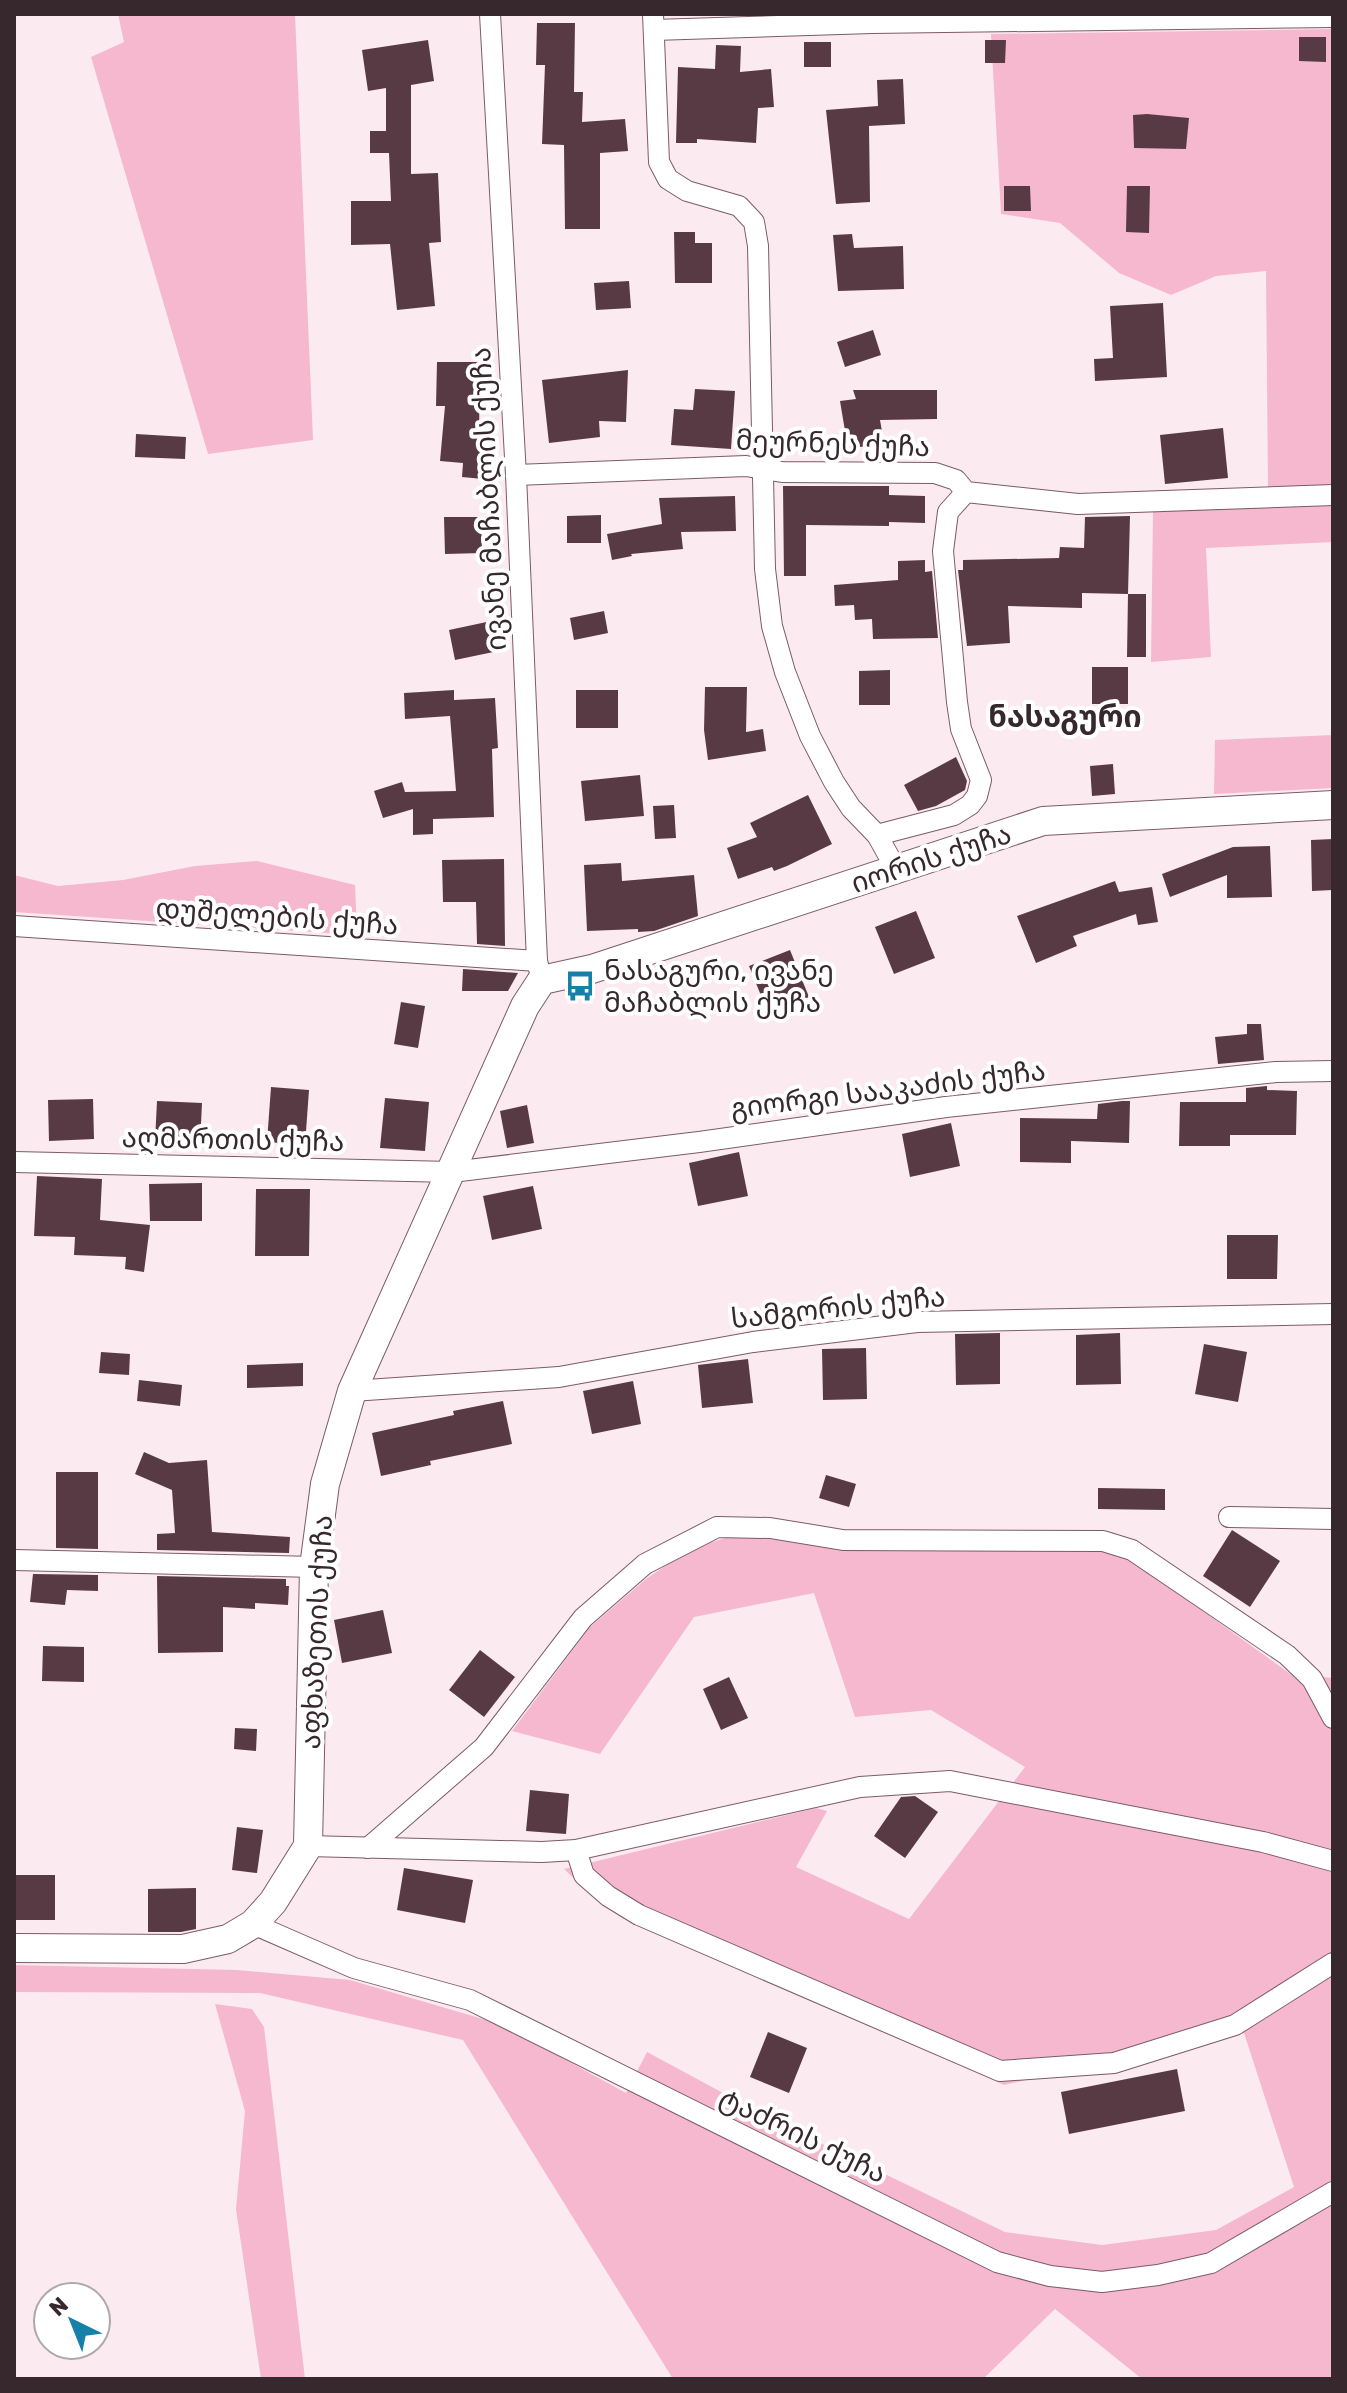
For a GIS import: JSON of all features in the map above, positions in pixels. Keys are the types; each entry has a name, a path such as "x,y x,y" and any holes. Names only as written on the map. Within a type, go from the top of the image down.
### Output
{"street":[{"name":"ივანე მაჩაბლის ქუჩა","path":"490,14 540,971"},
{"path":"896,869 877,835 851,808 834,782 810,736 785,672 772,626 765,569 758,246 754,222 739,206 687,191 668,179 659,162 654,22 1333,17"},
{"name":"მეურნეს ქუჩა","path":"516,475 761,467 782,472 935,473 956,480 966,492 1078,504 1333,495"},
{"path":"877,835 954,815 970,805 977,796 981,780 961,729 957,702 943,551 948,512 966,492"},
{"name":"იორის ქუჩა","path":"540,971 592,969 1043,821 1333,805"},
{"name":"დუშელების ქუჩა","path":"14,926 540,971"},
{"name":"აფხაზეთის ქუჩა","path":"308,1846 314,1567 325,1484 352,1391 540,971"},
{"name":"გიორგი სააკაძის ქუჩა","path":"452,1172 699,1142 946,1107 1276,1072 1333,1071"},
{"name":"აღმართის ქუჩა","path":"14,1162 452,1172"},
{"name":"სამგორის ქუჩა","path":"352,1391 559,1377 753,1342 917,1322 1333,1314"},
{"path":"1229,1517 1333,1519"},
{"path":"368,1848 484,1747 583,1618 645,1564 717,1527 770,1528 843,1540 1103,1541 1116,1544 1132,1550 1287,1655 1312,1679 1333,1718"},
{"path":"14,1560 314,1567"},
{"path":"14,1948 183,1949 228,1939 253,1924 273,1902 308,1846 542,1852 576,1850 860,1787 950,1781 1263,1842 1333,1861"},
{"path":"576,1850 584,1875 608,1896 639,1915 1000,2071 1114,2063 1235,2025 1333,1963"},
{"name":"ტაძრის ქუჩა","path":"253,1924 354,1968 470,2000 997,2262 1050,2276 1102,2282 1158,2275 1211,2263 1333,2192"}],"shaded area":[{"path":"118,14 295,14 313,440 208,454 91,57 124,42"},
{"path":"1333,29 1333,487 1268,490 1266,271 1216,276 1171,295 1119,273 1060,223 1001,214 991,34"},
{"path":"1333,504 1333,542 1206,548 1211,657 1151,662 1153,511"},
{"path":"1333,735 1333,788 1214,794 1215,740"},
{"path":"257,861 355,885 357,935 14,912 14,875 58,886 123,880 195,866"},
{"path":"736,1535 847,1548 1105,1552 1135,1562 1296,1678 1312,1694 1323,1677 1333,1678 1333,2379 1142,2379 1055,2309 983,2379 673,2379 463,2040 260,1993 14,1992 14,1965 237,1970 350,1980 500,2024 626,2093 647,2052 779,2123 1005,2232 1102,2245 1216,2230 1294,2187 1244,2033 1113,2074 1034,2078 1004,2085 622,1918 564,1869 816,1808 827,1811 796,1867 909,1919 1025,1767 931,1710 855,1717 814,1593 694,1617 600,1754 512,1731 590,1627 646,1579 691,1548"},
{"path":"215,2004 252,2009 264,2027 305,2379 261,2379 236,2209 245,2111"}],"building":[{"path":"537,23 575,23 574,92 583,92 582,122 625,119 628,151 600,153 600,229 565,229 564,145 542,144 545,65 536,65"},
{"path":"1299,37 1326,37 1326,62 1299,61"},
{"path":"428,40 434,81 411,85 411,174 438,173 441,242 429,243 435,306 397,310 390,244 351,245 351,201 391,201 389,153 370,153 370,131 386,131 386,88 368,91 362,50"},
{"path":"985,40 1006,40 1005,63 985,63"},
{"path":"804,42 831,42 831,67 804,67"},
{"path":"716,45 741,46 740,72 771,69 774,107 758,108 756,143 697,139 697,143 676,143 678,67 715,69"},
{"path":"903,79 905,124 869,126 870,202 836,204 826,110 878,106 877,80"},
{"path":"1133,115 1189,118 1186,149 1134,148"},
{"path":"1004,186 1030,186 1031,211 1004,211"},
{"path":"1127,186 1150,186 1149,233 1126,232"},
{"path":"674,232 695,232 695,243 712,243 712,283 675,283"},
{"path":"852,234 854,248 903,246 904,289 838,291 833,235"},
{"path":"629,281 631,308 596,310 594,283"},
{"path":"1163,303 1167,377 1095,381 1094,359 1113,358 1110,306"},
{"path":"873,330 881,355 845,367 837,342"},
{"path":"437,362 480,362 479,436 487,437 483,479 462,477 463,463 440,461 445,406 436,406"},
{"path":"628,370 626,422 599,421 600,437 549,443 542,380"},
{"path":"695,389 735,391 731,449 671,445 674,409 693,410"},
{"path":"853,390 937,390 937,419 880,420 884,443 848,449 840,401 856,399"},
{"path":"1223,428 1228,478 1165,484 1160,435"},
{"path":"136,434 186,437 185,459 135,457"},
{"path":"783,486 889,486 889,495 925,496 925,523 806,525 806,576 784,576"},
{"path":"735,496 736,531 681,532 683,549 631,554 612,560 607,534 662,524 659,498"},
{"path":"601,515 601,543 567,543 567,516"},
{"path":"1130,516 1128,594 1082,593 1082,608 1008,606 1010,643 967,646 958,570 963,570 963,560 1059,558 1060,547 1084,548 1085,517"},
{"path":"444,517 481,517 482,553 445,554"},
{"path":"925,560 925,572 932,571 938,638 873,639 872,619 855,620 854,605 835,606 834,585 898,580 898,561"},
{"path":"1128,594 1146,594 1146,657 1127,657"},
{"path":"604,611 608,633 574,640 570,618"},
{"path":"496,620 503,650 455,660 449,630"},
{"path":"1092,667 1128,667 1128,704 1092,704"},
{"path":"890,670 890,705 859,705 859,671"},
{"path":"705,687 747,687 746,732 763,729 766,751 708,760 704,730"},
{"path":"454,690 454,700 495,698 498,748 492,749 494,817 433,819 433,834 413,835 413,809 383,818 374,791 402,782 405,792 456,791 450,716 405,719 404,693"},
{"path":"576,690 618,690 618,728 576,728"},
{"path":"956,757 967,781 965,790 936,806 918,811 904,785"},
{"path":"1113,764 1115,794 1092,796 1090,766"},
{"path":"640,775 644,816 585,821 581,781"},
{"path":"808,795 832,844 774,871 772,867 738,879 727,848 757,837 750,823"},
{"path":"674,805 676,838 655,839 653,806"},
{"path":"1333,839 1333,890 1312,891 1311,840"},
{"path":"1270,846 1272,897 1227,898 1227,875 1170,897 1162,874 1233,847"},
{"path":"504,859 505,946 477,944 476,902 443,902 442,860"},
{"path":"621,863 622,881 694,875 698,916 654,931 587,931 584,865"},
{"path":"1115,881 1119,892 1152,887 1158,922 1138,925 1136,914 1073,936 1077,946 1036,963 1017,916"},
{"path":"916,911 935,958 894,974 875,927"},
{"path":"790,950 809,997 768,1013 749,966"},
{"path":"463,969 518,973 508,991 462,991"},
{"path":"401,1002 425,1006 418,1048 394,1044"},
{"path":"1247,1024 1261,1024 1264,1060 1218,1064 1215,1037 1247,1034"},
{"path":"1267,1086 1267,1090 1297,1091 1296,1135 1230,1135 1230,1146 1179,1146 1180,1102 1246,1102 1246,1088"},
{"path":"271,1087 309,1090 305,1145 267,1142"},
{"path":"385,1098 429,1102 425,1151 380,1148"},
{"path":"93,1099 94,1139 49,1141 48,1100"},
{"path":"157,1101 202,1103 200,1144 155,1141"},
{"path":"1130,1101 1129,1143 1071,1141 1071,1163 1020,1162 1020,1118 1097,1119 1098,1104"},
{"path":"527,1105 534,1143 507,1148 500,1111"},
{"path":"951,1123 960,1166 910,1177 902,1134"},
{"path":"739,1152 748,1196 698,1206 689,1163"},
{"path":"37,1176 102,1179 100,1220 150,1225 144,1272 125,1269 126,1257 74,1255 75,1237 34,1236"},
{"path":"202,1183 202,1221 150,1221 149,1184"},
{"path":"533,1186 542,1229 492,1240 483,1196"},
{"path":"256,1189 310,1189 309,1256 255,1256"},
{"path":"1227,1235 1278,1235 1277,1279 1227,1279"},
{"path":"1000,1333 1000,1384 956,1385 955,1334"},
{"path":"1120,1333 1121,1384 1076,1385 1076,1335"},
{"path":"1204,1344 1247,1352 1238,1402 1195,1394"},
{"path":"866,1348 867,1399 823,1400 822,1349"},
{"path":"101,1352 130,1354 129,1375 99,1373"},
{"path":"748,1359 753,1403 702,1408 698,1365"},
{"path":"303,1363 303,1386 247,1388 247,1365"},
{"path":"139,1380 182,1385 180,1406 137,1401"},
{"path":"633,1381 641,1424 592,1434 583,1391"},
{"path":"503,1401 512,1444 430,1461 431,1465 381,1476 372,1433"},
{"path":"144,1452 169,1463 207,1460 212,1532 290,1537 289,1553 157,1550 157,1534 175,1533 172,1490 135,1474"},
{"path":"56,1472 98,1472 98,1549 56,1548"},
{"path":"826,1475 856,1484 849,1507 819,1498"},
{"path":"1098,1488 1165,1489 1165,1510 1098,1509"},
{"path":"1232,1530 1280,1561 1250,1607 1203,1576"},
{"path":"33,1574 98,1575 98,1591 67,1590 65,1605 30,1602"},
{"path":"157,1576 286,1579 286,1586 289,1586 288,1605 255,1603 255,1609 223,1607 223,1652 158,1653"},
{"path":"383,1610 392,1653 342,1663 334,1620"},
{"path":"43,1646 84,1647 84,1682 42,1681"},
{"path":"480,1650 515,1677 484,1717 449,1690"},
{"path":"729,1677 748,1718 721,1730 703,1689"},
{"path":"235,1728 257,1729 256,1751 234,1749"},
{"path":"530,1790 569,1794 566,1834 526,1831"},
{"path":"915,1796 938,1812 905,1858 874,1836 901,1797"},
{"path":"237,1827 263,1830 257,1873 232,1870"},
{"path":"404,1868 473,1880 465,1923 397,1910"},
{"path":"14,1875 55,1875 55,1920 14,1920"},
{"path":"196,1888 196,1929 148,1932 148,1889"},
{"path":"768,2032 807,2048 789,2093 750,2077"},
{"path":"1177,2069 1185,2111 1069,2134 1061,2092"}],"place":[{"name":"ნასაგური, ივანე მაჩაბლის ქუჩა","path":"580,986"}],"district":[{"name":"ნასაგური","path":"1065,717"}]}
